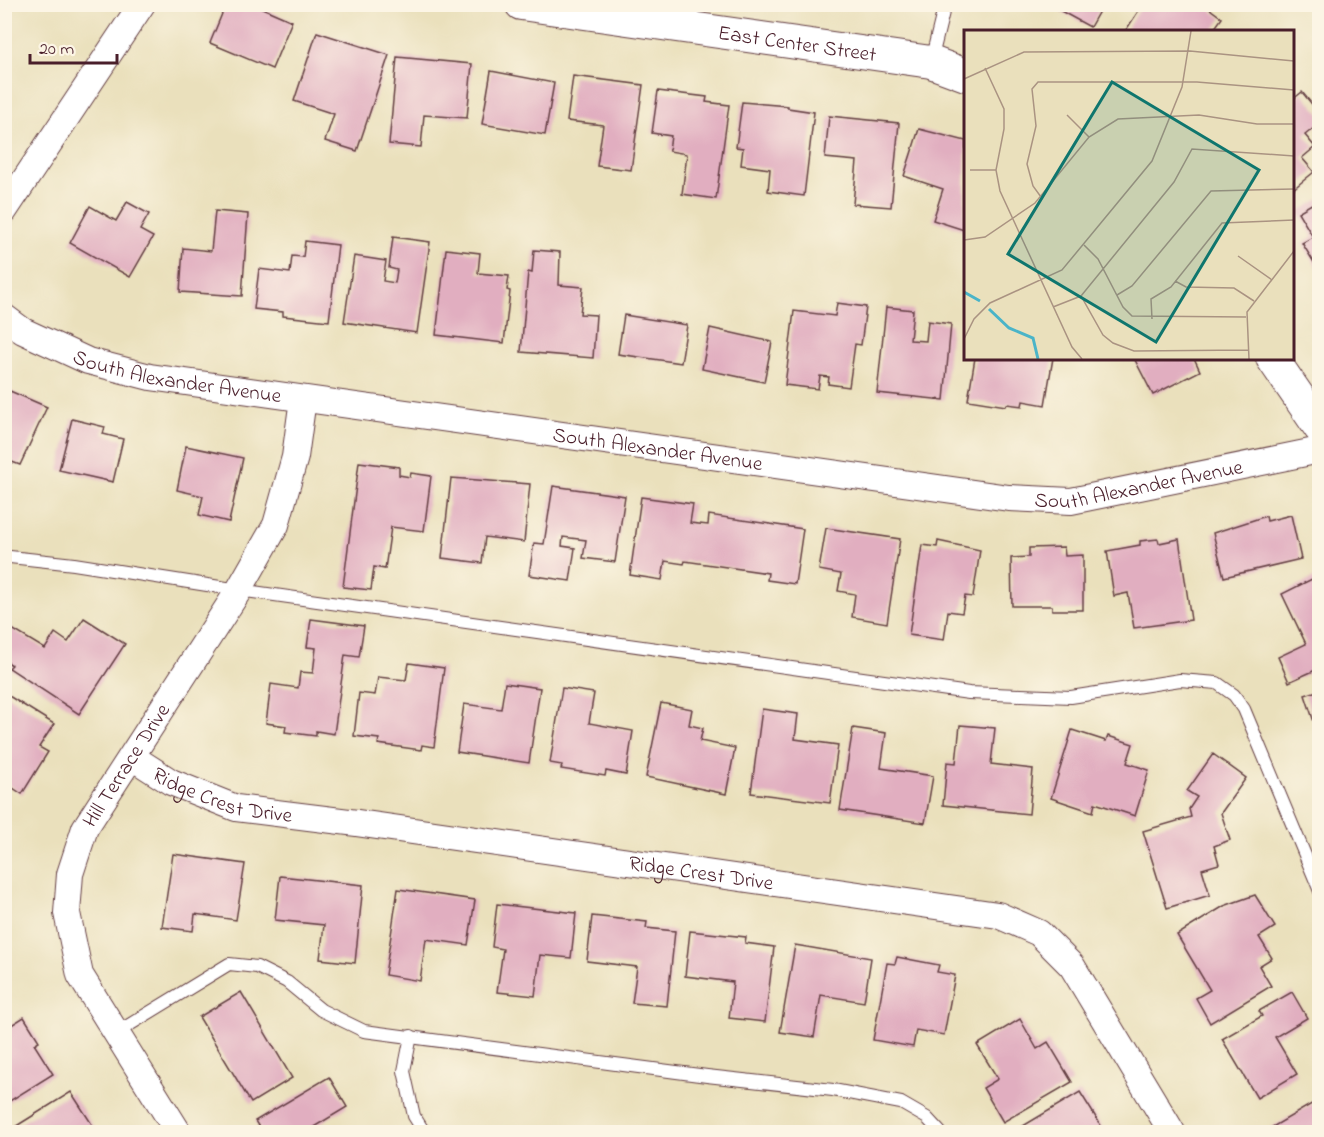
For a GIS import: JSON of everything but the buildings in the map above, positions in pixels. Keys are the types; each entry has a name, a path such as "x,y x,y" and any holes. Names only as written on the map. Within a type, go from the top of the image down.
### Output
{"street":[{"path":"4,211 142,4"},
{"name":"East Center Street","path":"521,4 931,62 964,74"},
{"name":"South Alexander Avenue","path":"4,317 23,331 88,362 150,377 1009,498 1071,501 1320,450"},
{"path":"1273,360 1320,428"},
{"name":"Hill Terrace Drive","path":"178,1132 80,975 67,913 70,874 85,828 239,590 276,525 295,457 303,399"},
{"name":"Ridge Crest Drive","path":"132,757 171,782 236,808 357,823 998,915 1039,933 1072,966 1172,1132"}],"lane":[{"path":"931,62 945,4"},
{"path":"6,558 74,564 239,590 969,693 1071,697 1180,680 1217,683 1234,695 1244,709 1320,891"},
{"path":"116,1033 229,964 257,967 287,982 321,1010 364,1031 696,1075 833,1090 901,1103 927,1118 940,1132"},
{"path":"411,1036 405,1071 414,1116 424,1132"}]}
